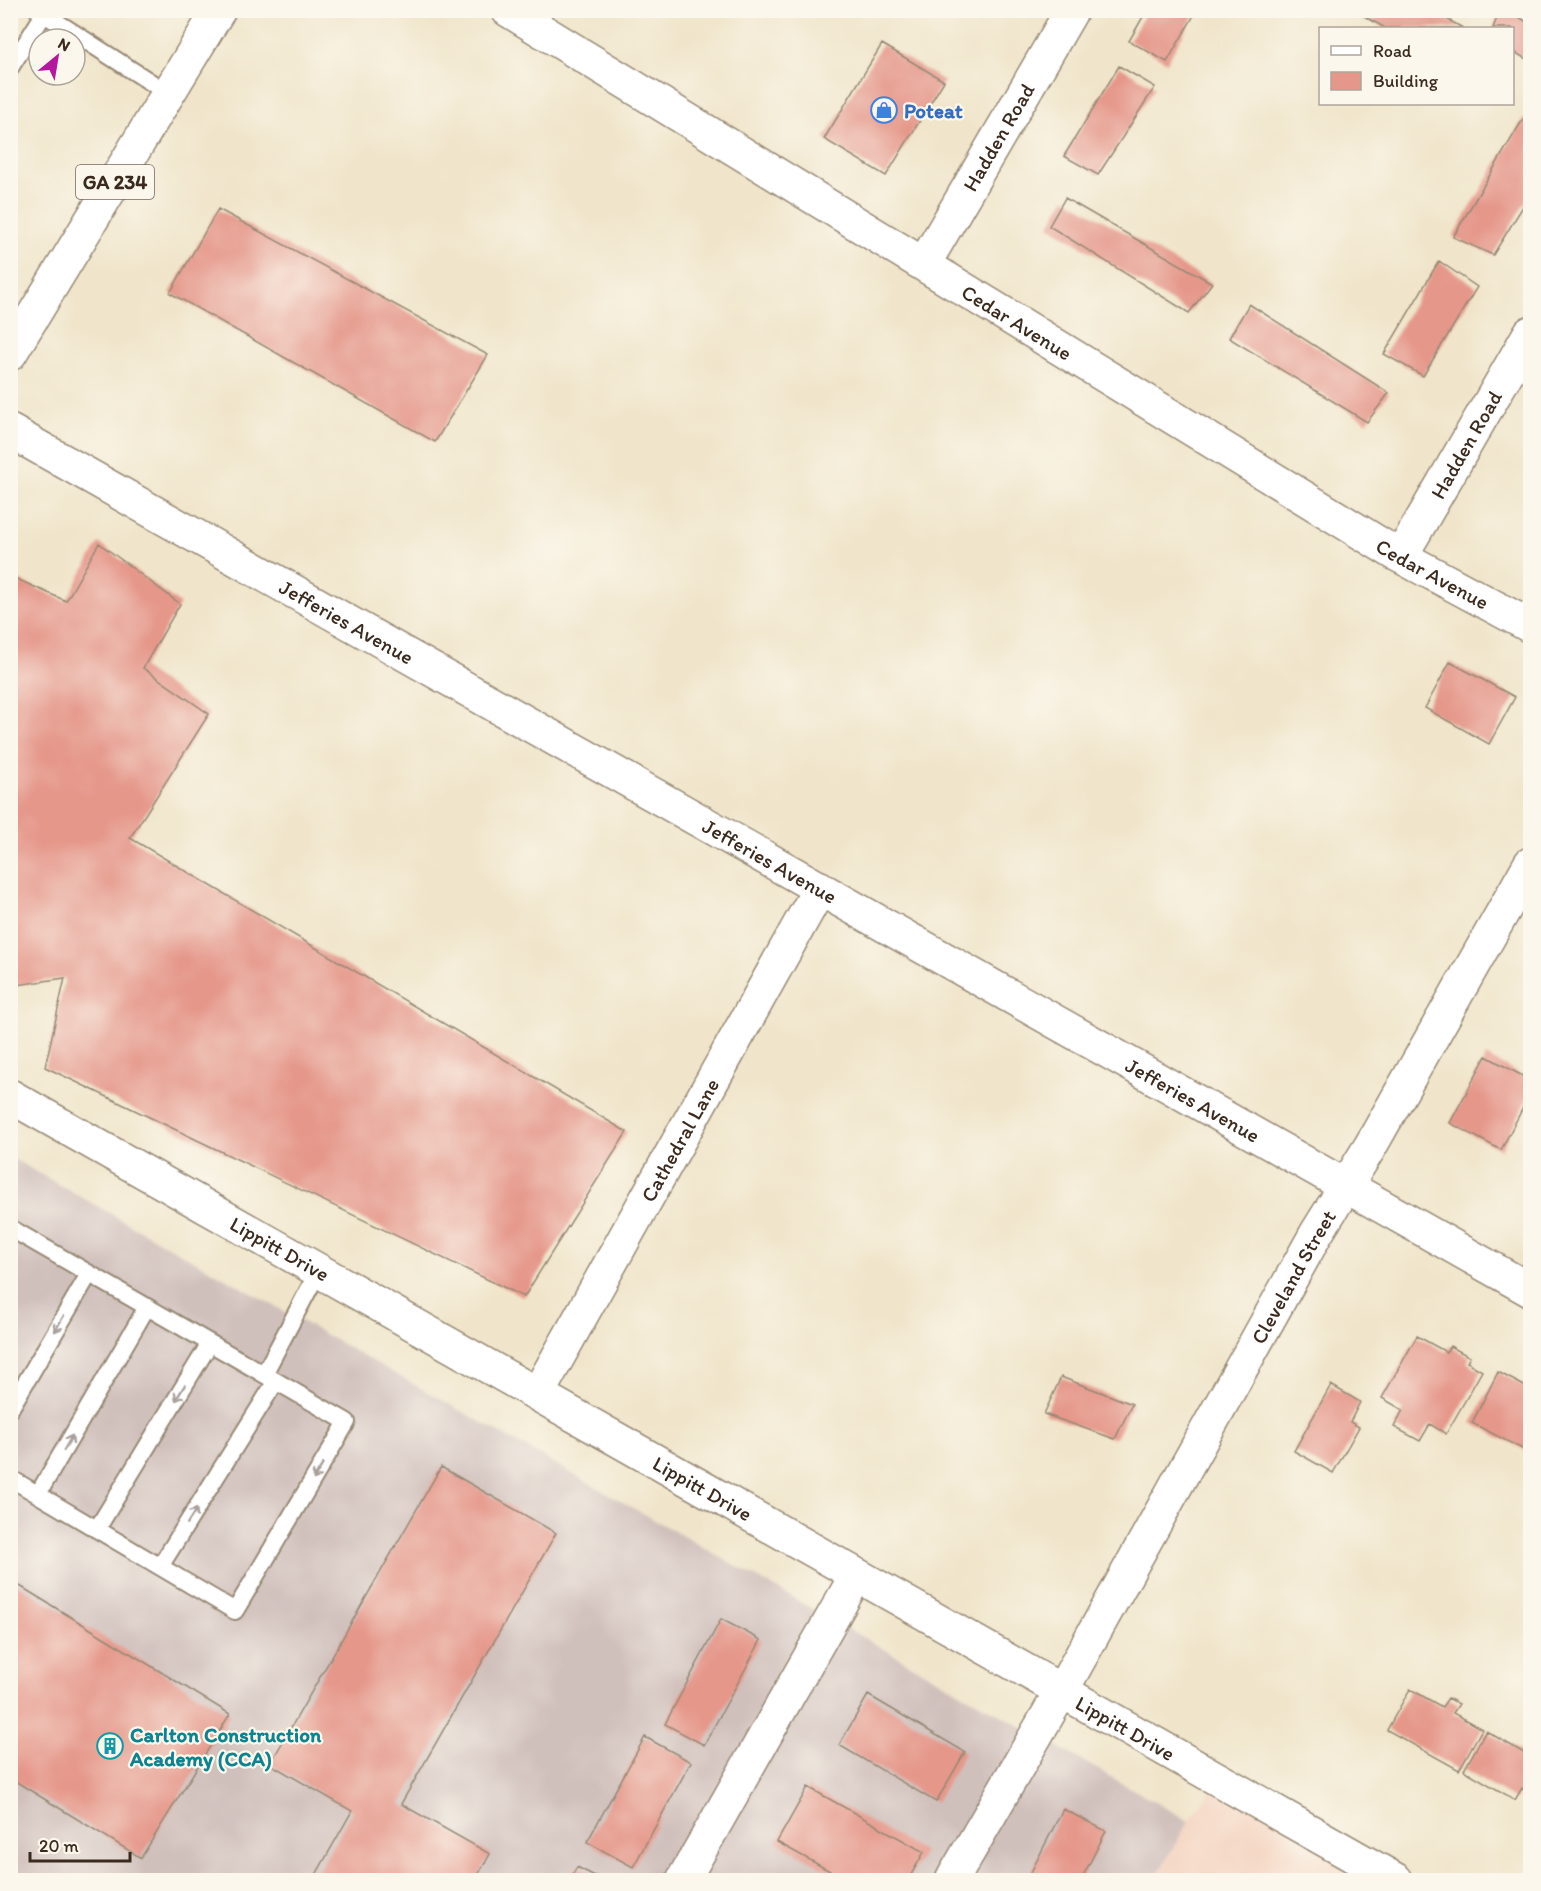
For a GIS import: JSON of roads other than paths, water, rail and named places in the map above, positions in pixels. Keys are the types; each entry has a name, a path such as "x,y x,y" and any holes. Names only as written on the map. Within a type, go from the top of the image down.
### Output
{"street":[{"name":"GA 234","path":"10,354 219,10"},
{"name":"Hadden Road","path":"924,264 1072,10"},
{"name":"Cedar Avenue","path":"529,16 924,264 1401,556 1530,626"},
{"name":"Hadden Road","path":"1401,556 1530,333"},
{"name":"Jefferies Avenue","path":"10,431 1347,1184 1530,1290"},
{"name":"Cleveland Street","path":"952,1881 1061,1692 1310,1244 1370,1146 1530,864"},
{"name":"Cathedral Lane","path":"538,1393 820,888"},
{"name":"Lippitt Drive","path":"10,1096 1396,1881"},
{"path":"683,1881 856,1576"}],"lane":[{"path":"10,68 41,12 169,94"},
{"path":"10,1478 161,1565 235,1611 347,1422 12,1232"},
{"path":"161,1565 270,1378 319,1270"},
{"path":"10,1409 88,1274"},
{"path":"39,1494 147,1307"},
{"path":"97,1529 210,1343"}],"place":[{"name":"Poteat","path":"884,110"},
{"name":"Carlton Construction Academy (CCA)","path":"110,1746"}]}
